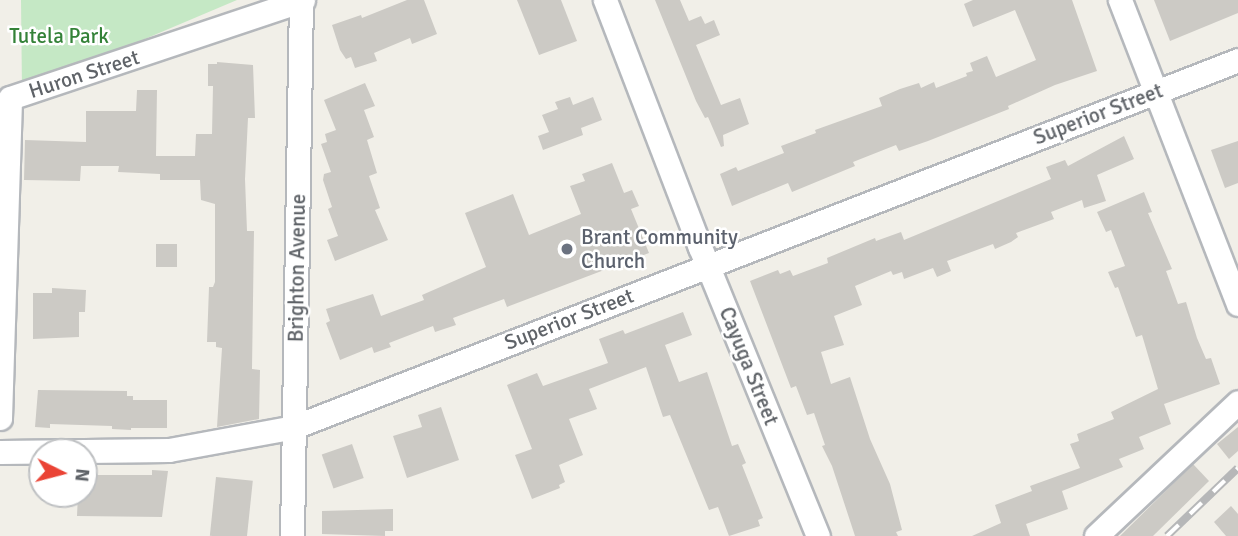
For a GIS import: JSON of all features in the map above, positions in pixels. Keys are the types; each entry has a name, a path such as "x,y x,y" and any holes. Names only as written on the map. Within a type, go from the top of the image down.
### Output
{"street":[{"name":"Huron Street","path":"0,418 10,98 302,0"},
{"name":"Brighton Avenue","path":"292,536 302,0"},
{"name":"Cayuga Street","path":"605,0 707,265 818,536"},
{"path":"1119,0 1238,304"},
{"name":"Superior Street","path":"0,452 169,450 294,427 1238,60"},
{"path":"1096,536 1238,402"}],"green space":[{"name":"Tutela Park","path":"21,0 237,0 22,91"}],"building":[{"path":"407,0 424,0 437,34 412,44 410,38 374,53 377,61 355,68 351,57 346,59 340,50 332,25 361,15 362,18"},
{"path":"517,0 561,0 577,41 539,55"},
{"path":"655,0 680,0 689,21 701,16 705,24 714,20 720,35 696,45 721,105 740,98 749,124 723,135 724,146 721,147 708,117 705,118 696,101"},
{"path":"973,0 1072,0 1097,71 1055,85 1008,106 1009,109 928,141 899,151 896,145 853,162 855,166 792,192 788,183 732,206 720,174 736,167 738,171 784,153 781,146 816,133 815,130 882,106 879,98 900,89 919,83 921,88 934,82 936,88 967,76 966,73 973,71 970,63 987,56 996,77 1036,60 1015,10 973,27 964,4"},
{"path":"1154,0 1238,0 1238,13 1170,41"},
{"path":"217,62 253,65 255,118 248,118 245,179 247,231 254,231 252,369 260,370 259,419 217,427 222,348 216,347 216,342 207,342 209,287 213,287 215,282 215,204 201,200 200,180 160,180 160,174 118,172 119,166 81,166 80,181 24,180 25,140 86,142 86,111 136,111 137,90 157,90 156,156 195,156 196,134 212,134 213,86 208,86 208,64"},
{"path":"365,83 375,106 364,110 374,137 367,140 377,173 369,176 380,208 375,210 388,240 335,261 327,240 338,236 328,209 332,207 323,180 324,174 331,172 321,144 327,142 325,134 336,130 324,100"},
{"path":"570,97 573,105 593,97 602,120 581,128 583,135 543,150 538,136 549,132 542,115 558,109 555,102"},
{"path":"1124,136 1134,159 1097,175 1106,201 1084,208 1082,200 1051,212 1054,219 1016,233 1018,237 1011,242 995,249 993,244 947,261 951,271 937,277 933,268 904,279 902,272 893,275 891,271 855,286 862,305 834,316 844,345 821,352 831,384 850,377 870,439 890,484 902,530 896,532 898,536 855,536 832,466 822,446 825,445 814,413 807,415 796,386 791,388 750,281 778,270 780,274 790,270 793,276 828,263 827,258 875,238 876,241 901,232 904,240 1051,179 1046,167 1065,160 1068,166"},
{"path":"1238,141 1238,183 1225,188 1211,150"},
{"path":"612,163 624,193 632,190 639,206 631,209 649,253 507,307 504,299 453,318 456,325 435,332 433,326 389,343 391,347 374,353 372,347 340,360 326,323 330,321 326,309 373,294 381,316 424,300 422,295 486,267 465,213 513,194 529,235 581,214 570,186 585,181 582,174"},
{"path":"1144,192 1152,212 1148,213 1172,269 1166,271 1178,304 1186,302 1197,338 1206,359 1211,358 1220,384 1164,404 1171,424 1139,437 1144,449 1119,459 1123,467 1062,491 1068,509 1026,524 1030,536 972,536 1001,523 995,505 1032,491 1030,486 1080,468 1070,444 1079,441 1077,434 1114,419 1111,412 1158,389 1142,335 1136,337 1118,287 1115,288 1108,272 1125,266 1111,230 1106,232 1097,212"},
{"path":"156,244 177,244 177,267 156,267"},
{"path":"52,288 86,290 85,312 79,312 79,337 33,339 33,293 52,293"},
{"path":"683,312 692,335 665,345 679,382 707,372 732,446 738,444 746,463 742,465 763,518 758,520 760,526 729,536 718,507 709,510 670,415 663,417 646,367 589,389 597,409 569,419 583,455 559,465 565,482 559,485 560,488 532,499 515,455 532,449 507,385 537,373 543,386 608,363 599,339 623,330 625,334"},
{"path":"38,390 127,391 127,396 133,396 133,400 167,400 167,428 131,430 112,429 112,426 50,424 50,428 35,427"},
{"path":"441,407 459,460 407,478 393,436 422,427 418,415"},
{"path":"1238,427 1238,451 1229,459 1217,444"},
{"path":"352,444 364,478 333,488 322,454"},
{"path":"1193,464 1209,481 1153,536 1120,536"},
{"path":"152,470 168,471 162,517 77,516 77,508 98,508 98,475 152,475"},
{"path":"216,477 253,481 247,536 210,536"},
{"path":"1231,506 1238,514 1238,536 1226,536 1214,522"},
{"path":"393,509 393,531 385,531 385,536 322,534 322,511"}],"railway":[{"path":"1167,536 1238,468"}],"place":[{"name":"Brant Community Church","path":"567,249"}]}
